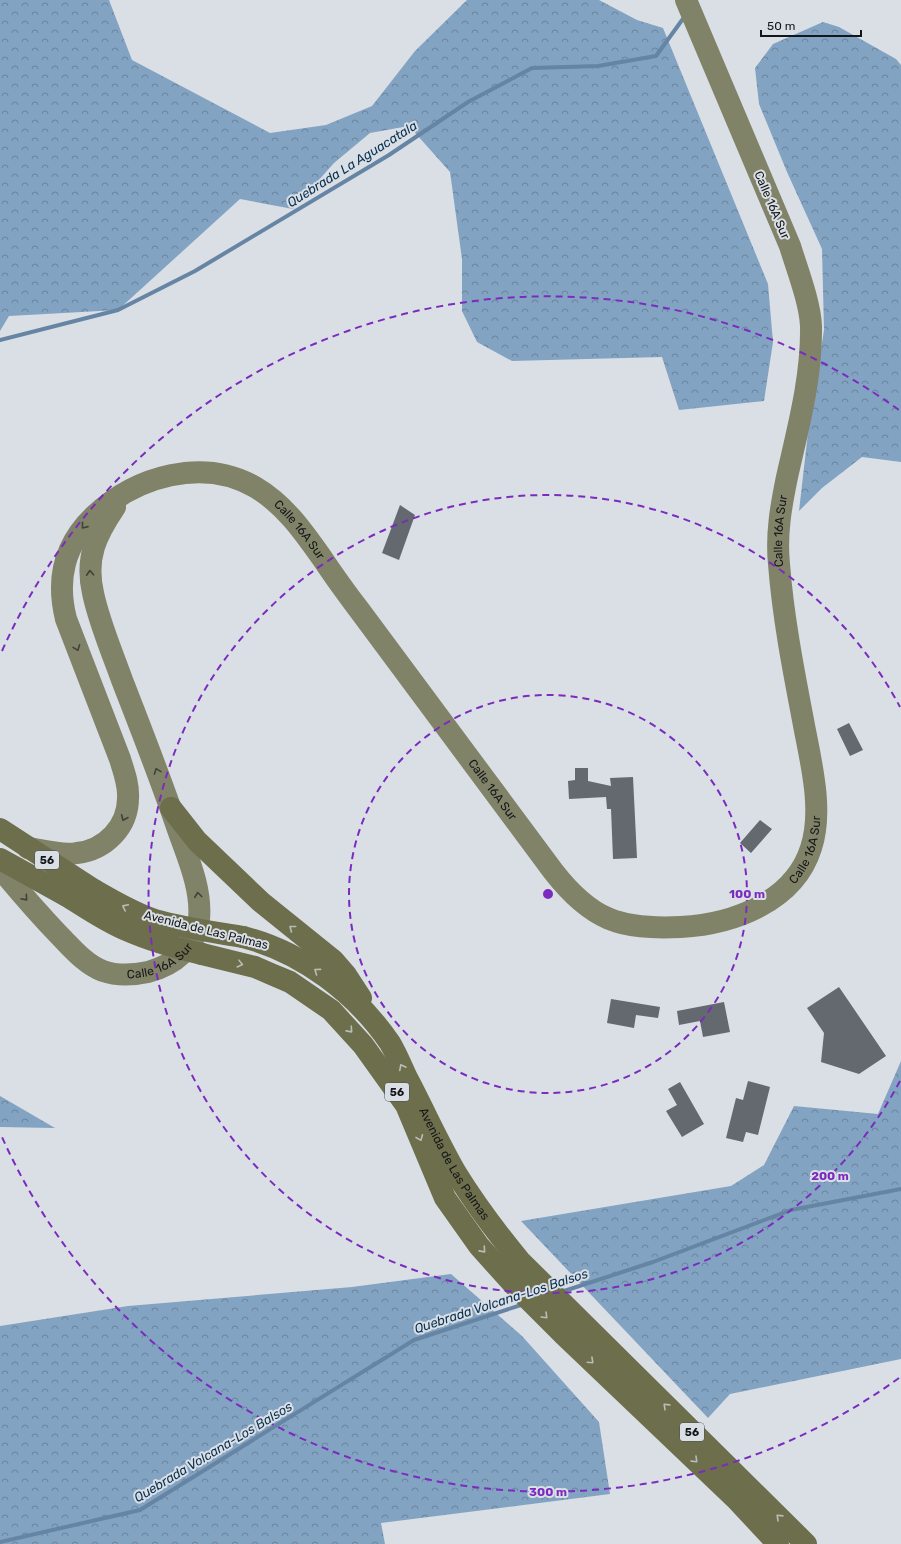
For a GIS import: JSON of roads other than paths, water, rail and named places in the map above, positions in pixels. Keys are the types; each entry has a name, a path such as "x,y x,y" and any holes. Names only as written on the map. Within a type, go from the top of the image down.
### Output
{"main road":[{"name":"Calle 16A Sur","path":"28,848 76,854 91,850 101,846 112,838 124,820 127,811 127,782 120,759 66,619 61,587 64,562 75,538 86,523 99,511 125,493 139,485 156,479 175,474 194,472 236,478 255,487 276,502 297,523 345,591 568,891 587,906 603,917 624,925 654,929 693,926 728,920 743,915 775,897 789,886 801,869 811,848 816,810 813,779 790,650 777,538 781,508 810,362 811,324 803,286 790,246 686,2"},
{"name":"Calle 16A Sur","path":"0,868 52,928 88,962 103,971 134,975 163,967 177,960 189,946 195,935 199,921 198,891 171,808 116,664 92,592 90,572 91,555 96,540 104,523 125,493"},
{"path":"171,808 197,841 261,902 333,960 358,992 371,1019"},
{"name":"Avenida de Las Palmas","path":"0,829 94,890 136,913 179,926 243,937 273,946 301,959 348,995 371,1019 390,1044 456,1172 486,1218 520,1261 535,1276 570,1327 778,1544"},
{"name":"Avenida de Las Palmas","path":"0,859 125,930 153,940 202,954 255,967 290,982 331,1010 363,1045 406,1105 445,1198 479,1246 528,1298 570,1327 806,1544"}],"waterway":[{"name":"Quebrada La Aguacatala","path":"0,340 118,310 195,271 389,155 468,102 532,68 598,66 656,56 685,16"},
{"name":"Quebrada Volcana-Los Balsos","path":"561,1292 653,1262 791,1210 901,1189"},
{"name":"Quebrada Volcana-Los Balsos","path":"0,1542 140,1510 414,1340 524,1304"}]}
